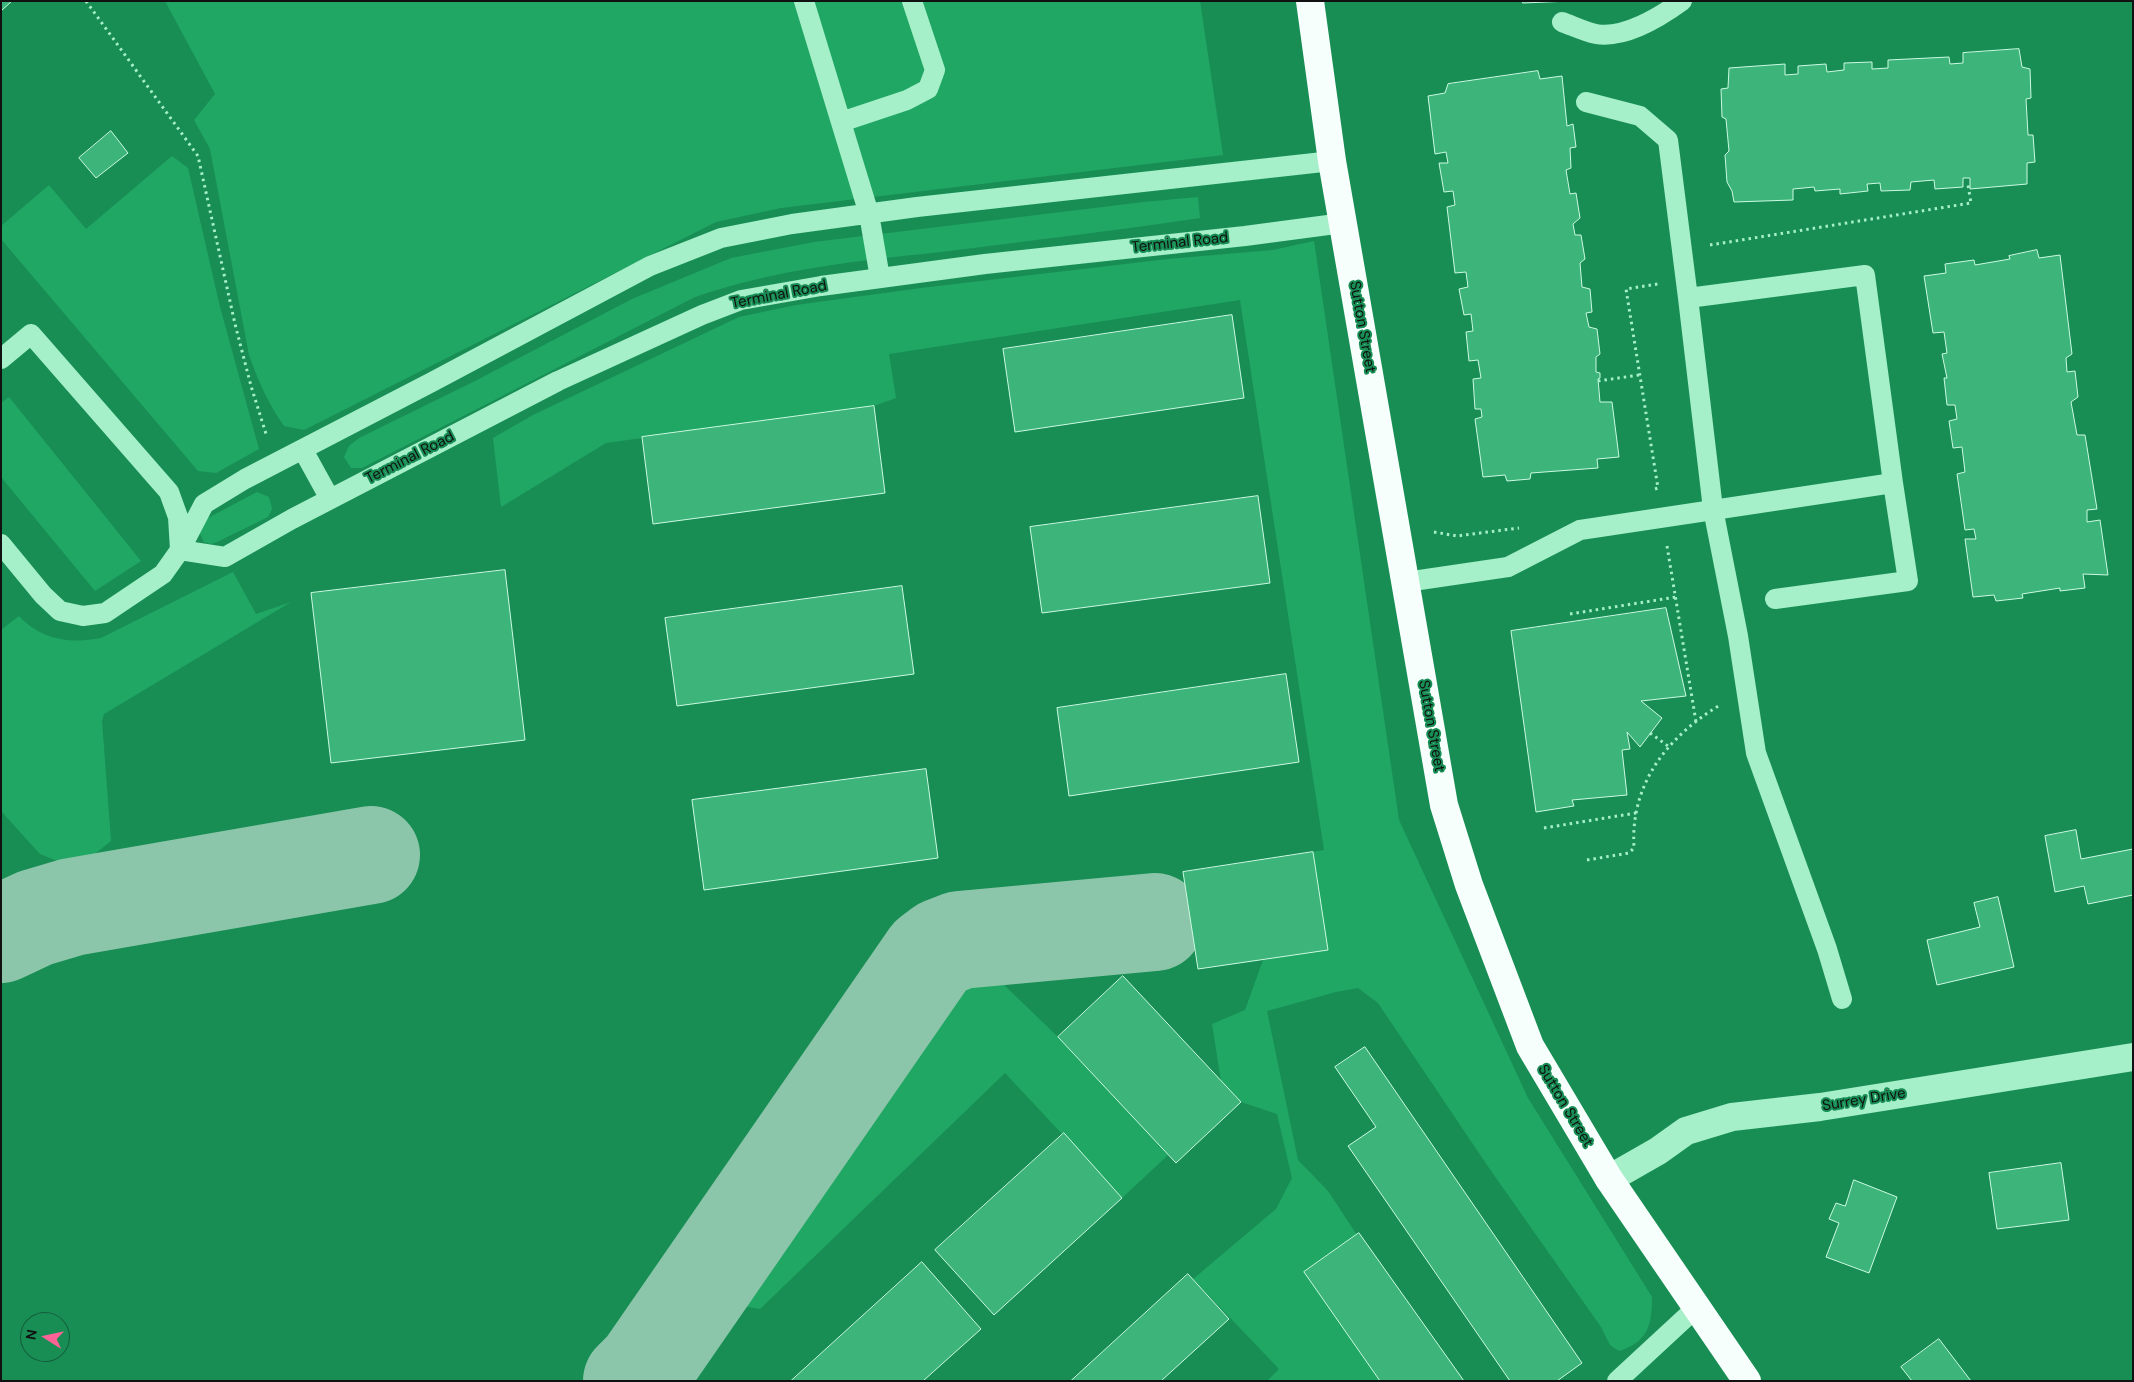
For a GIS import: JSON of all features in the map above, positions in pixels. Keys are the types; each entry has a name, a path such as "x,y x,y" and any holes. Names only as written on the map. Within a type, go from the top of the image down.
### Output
{"highway":[{"name":"Sutton Street","path":"1310,1 1332,161 1444,805 1469,886 1530,1046 1608,1178 1748,1381"}],"street":[{"name":"Surrey Drive","path":"1608,1178 1658,1151 1686,1131 1732,1117 1820,1106 2133,1057"}],"lane":[{"path":"804,1 870,214 880,278"},
{"path":"841,122 907,100 928,88 935,70 912,1"},
{"path":"1562,22 1597,34 1626,32 1667,12 1682,1"},
{"path":"1586,102 1640,116 1668,140 1713,509 1738,636 1756,753 1827,949 1842,999"},
{"path":"1,544 43,595 60,611 83,616 105,613 163,574 180,550 204,504 245,478 303,450 650,266 721,238 792,224 870,214 1332,161"},
{"name":"Terminal Road","path":"180,550 225,557 330,499 558,381 702,315 741,300 880,278 1344,223"},
{"path":"1688,298 1866,274 1893,483 1908,581 1775,599"},
{"path":"1,359 31,334 169,492 178,516 180,550"},
{"path":"303,450 330,499"},
{"path":"1406,582 1508,567 1580,530 1893,483"},
{"path":"1617,1381 1697,1307"}],"path":[{"path":"86,1 198,156 250,386 276,463"},
{"path":"1709,253 1708,245 1971,203 1968,185"},
{"path":"1649,490 1658,488 1626,289 1658,284"},
{"path":"1598,381 1639,375"},
{"path":"1434,532 1457,536 1524,527"},
{"path":"1667,545 1696,722"},
{"path":"1570,614 1676,597"},
{"path":"1587,860 1629,854 1634,848 1633,831 1639,800 1653,766 1668,746 1702,716 1720,704"},
{"path":"1650,733 1668,746"},
{"path":"1544,828 1636,813"}],"green space":[{"path":"165,1 1200,1 1223,155 781,208 716,222 304,430 284,426 264,392 249,355 210,149 194,120 215,94"},
{"path":"172,156 188,168 220,307 259,449 216,473 198,471 1,239 1,226 49,185 86,229"},
{"path":"1198,197 1200,218 817,267 725,287 695,297 362,468 351,468 344,457 349,446 359,438 475,381 632,299 731,258 814,242"},
{"path":"1314,241 1399,820 1528,1098 1652,1297 1651,1316 1646,1331 1636,1343 1619,1351 1610,1345 1601,1327 1489,1168 1378,1003 1358,988 1336,992 1267,1011 1298,1160 1328,1191 1357,1235 1304,1272 1380,1381 1267,1381 1279,1369 1193,1279 1276,1209 1292,1178 1277,1114 1241,1102 1221,1081 1212,1024 1245,1010 1263,960 1327,950 1313,852 1324,850 1240,300 889,354 896,398 874,406 606,443 501,507 493,438 533,415 739,317 796,305 921,288 1168,259 1273,250"},
{"path":"9,397 141,561 95,591 1,477 1,403"},
{"path":"257,492 269,497 272,509 268,517 217,542 211,544 204,542 198,530 208,518"},
{"path":"233,572 256,614 291,602 104,714 102,721 111,841 86,861 65,864 40,854 1,811 1,630 19,616 37,630 57,638 90,640 101,638"},
{"path":"984,973 1002,983 1058,1037 1168,1155 1122,1198 1005,1073 760,1309 726,1303 954,976"}],"building":[{"path":"1,1 12,1 1,11"},
{"path":"1523,1 1570,1 1523,3"},
{"path":"2019,49 2022,67 2030,69 2031,98 2026,99 2028,135 2033,135 2035,162 2027,163 2027,184 1970,189 1970,178 1963,178 1963,187 1935,189 1934,180 1911,182 1910,190 1881,191 1880,183 1867,184 1868,191 1840,194 1840,189 1815,191 1814,187 1793,189 1793,200 1734,202 1732,191 1727,182 1725,155 1729,151 1726,119 1722,117 1721,89 1728,88 1729,68 1785,64 1785,75 1798,74 1798,66 1826,64 1827,72 1844,70 1844,63 1872,62 1872,69 1888,68 1888,60 1949,57 1950,64 1963,63 1963,53"},
{"path":"1538,71 1540,79 1562,76 1567,126 1573,124 1576,147 1570,148 1571,168 1566,170 1570,194 1576,193 1580,218 1573,224 1575,235 1581,235 1585,259 1580,263 1582,287 1590,289 1592,312 1586,313 1589,327 1597,329 1600,354 1596,357 1596,372 1600,373 1600,378 1598,379 1600,402 1612,402 1619,457 1597,459 1598,468 1531,473 1530,479 1507,481 1505,475 1483,477 1475,419 1482,417 1481,409 1475,409 1473,379 1481,378 1478,360 1469,361 1466,332 1473,331 1471,314 1464,315 1459,289 1468,287 1466,272 1455,273 1447,207 1455,205 1453,191 1444,192 1439,163 1448,163 1446,152 1435,154 1428,96 1445,93 1448,84"},
{"path":"111,131 128,153 96,178 79,158"},
{"path":"2037,250 2039,258 2060,255 2072,354 2066,358 2067,372 2075,371 2078,397 2071,402 2077,435 2085,435 2097,509 2087,510 2087,522 2100,520 2108,575 2083,574 2085,588 2060,591 2060,588 2022,594 2023,598 1996,601 1994,595 1973,597 1965,539 1976,539 1974,529 1965,530 1957,474 1965,472 1962,447 1953,448 1949,421 1957,419 1955,405 1947,405 1944,378 1947,378 1942,354 1947,353 1944,332 1933,333 1924,276 1946,273 1945,264 1974,260 1975,265 2010,259 2009,256"},
{"path":"1232,315 1244,398 1015,432 1003,349"},
{"path":"874,406 885,493 653,524 642,437"},
{"path":"1258,496 1270,583 1042,613 1030,527"},
{"path":"505,570 525,740 331,763 311,593"},
{"path":"902,586 914,674 677,706 665,618"},
{"path":"1666,608 1686,696 1641,701 1662,718 1640,747 1627,732 1630,749 1622,750 1627,795 1572,800 1574,806 1536,812 1511,631"},
{"path":"1286,674 1299,762 1069,796 1057,708"},
{"path":"926,769 938,858 704,890 692,800"},
{"path":"2076,830 2081,859 2133,849 2133,895 2088,904 2084,886 2055,892 2045,836"},
{"path":"1313,852 1328,950 1198,969 1183,872"},
{"path":"1998,897 2014,967 1937,985 1927,940 1980,927 1974,903"},
{"path":"1123,976 1241,1102 1176,1163 1058,1037"},
{"path":"1365,1047 1582,1363 1557,1381 1510,1381 1348,1146 1376,1127 1335,1067"},
{"path":"1064,1133 1122,1198 994,1315 935,1250"},
{"path":"2061,1163 2069,1220 1997,1229 1989,1173"},
{"path":"1854,1180 1897,1197 1869,1273 1826,1257 1839,1223 1829,1219 1836,1203 1845,1206"},
{"path":"1359,1233 1464,1381 1380,1381 1304,1272"},
{"path":"922,1262 981,1329 923,1381 791,1381"},
{"path":"1188,1274 1229,1319 1161,1381 1071,1381"},
{"path":"1939,1339 1971,1381 1912,1381 1901,1367"}],"taxiway":[{"path":"1,934 35,918 72,907 371,855"},
{"path":"632,1381 645,1368 930,956 942,947 960,940 1155,922"}]}
